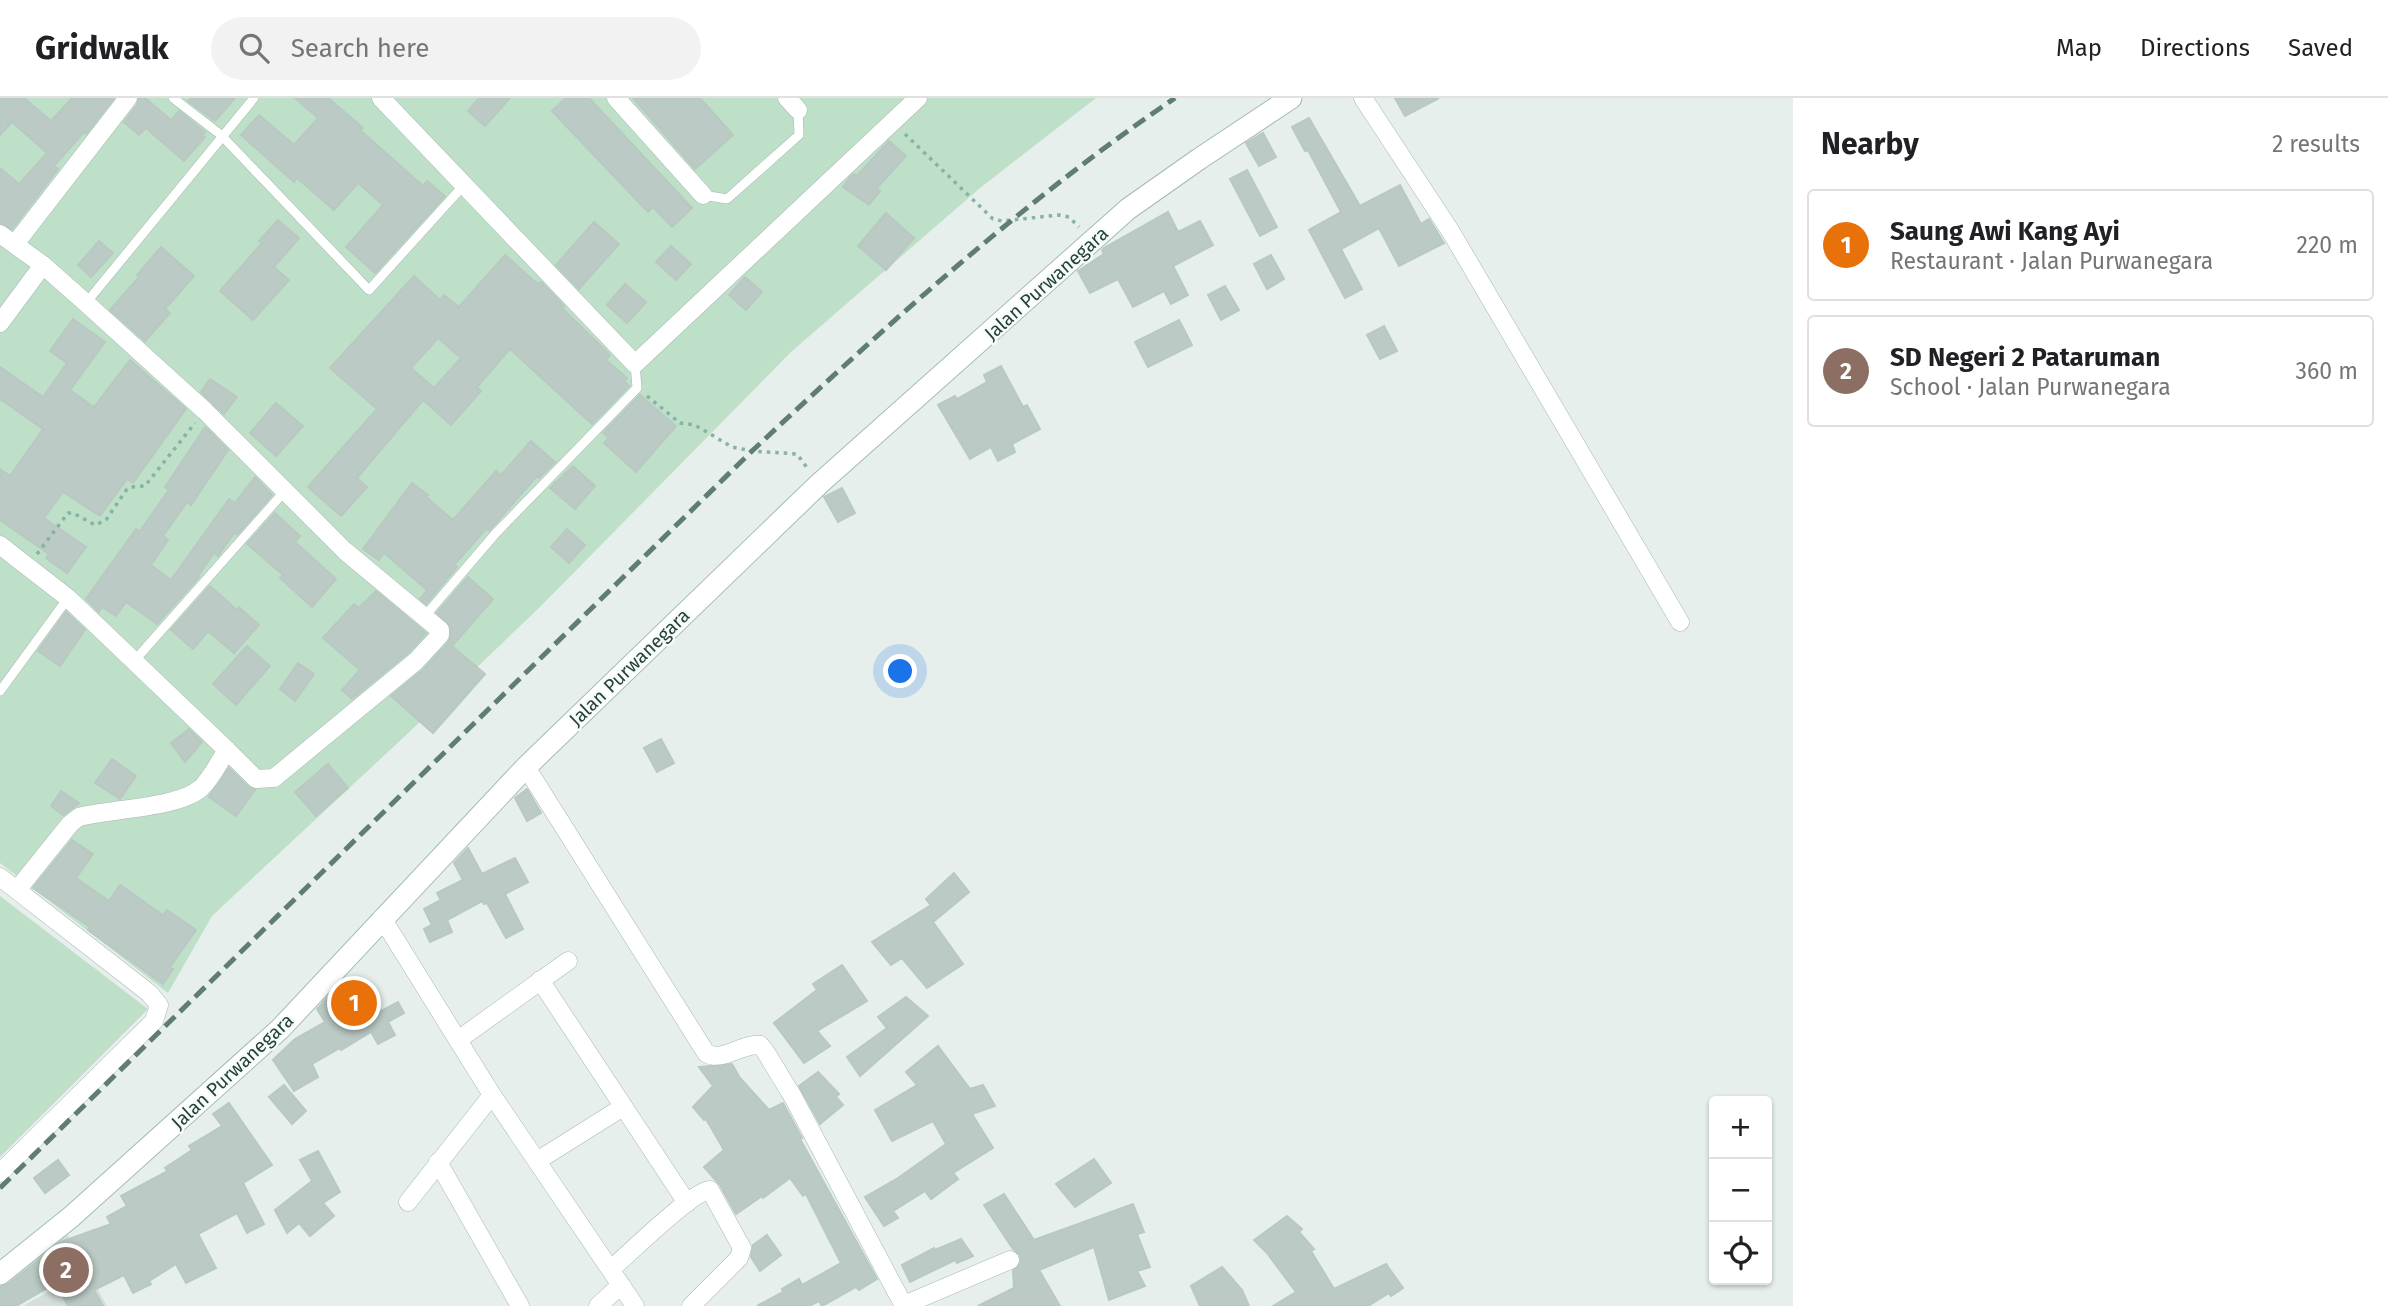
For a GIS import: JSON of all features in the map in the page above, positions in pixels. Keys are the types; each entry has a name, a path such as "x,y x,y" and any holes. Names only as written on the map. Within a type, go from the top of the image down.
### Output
{"street":[{"path":"15,244 128,98"},
{"path":"381,98 635,364 893,122 911,100"},
{"path":"617,98 703,195"},
{"name":"Jalan Purwanegara","path":"0,1274 71,1217 280,1029 526,767 819,484 1128,209 1292,98"},
{"path":"1363,98 1451,232 1680,622"},
{"path":"0,234 43,265 86,303 205,411 345,551 437,625 440,632 416,661 274,778 256,779 68,598 0,546"},
{"path":"0,323 43,265"},
{"path":"17,890 70,824 79,817 189,796 202,788 227,750"},
{"path":"526,767 706,1053 719,1056 752,1044 760,1045 765,1051 793,1097 904,1306 1010,1260"},
{"path":"0,877 149,993 159,1005 154,1021 0,1173"},
{"path":"382,918 492,1095 635,1306"},
{"path":"458,1040 568,961"},
{"path":"540,980 687,1203"},
{"path":"408,1202 492,1095"},
{"path":"537,1161 623,1107"},
{"path":"438,1163 520,1306"},
{"path":"611,1269 702,1191 710,1190 742,1248 739,1258 691,1306"},
{"path":"598,1306 621,1285"}],"lane":[{"path":"173,98 221,135 369,290 464,185"},
{"path":"86,303 254,98"},
{"path":"703,195 727,200 799,135 792,104"},
{"path":"425,616 496,533 637,388 635,364"},
{"path":"135,660 284,492"},
{"path":"0,691 68,598"}],"path":[{"path":"893,122 993,219 1002,221 1059,215 1069,217 1093,241"},
{"path":"637,388 680,423 695,425 732,447 797,454 819,484"},
{"path":"27,566 68,513 95,525 106,520 127,489 131,486 141,488 147,484 205,411"}],"shaded area":[{"path":"67,1234 107,1306 23,1306 55,1288 36,1252"}],"green space":[{"path":"0,98 1096,98 980,188 791,352 539,608 212,916 168,993 0,863"},
{"path":"0,896 148,1009 0,1157"}],"building":[{"path":"0,98 24,98 51,121 72,98 114,98 86,134 84,132 54,166 58,169 12,229 0,223 0,168 19,184 47,153 12,122 0,135"},
{"path":"139,98 145,98 171,120 179,111 205,132 202,135 205,137 184,161 146,128 139,135 124,122"},
{"path":"191,98 235,98 215,121 188,101"},
{"path":"295,98 328,98 423,186 427,181 445,196 375,273 346,247 383,205 358,183 334,210 297,178 294,182 241,135 259,115 294,145 318,118"},
{"path":"479,98 510,98 485,126 468,111"},
{"path":"566,98 589,98 692,208 672,227 653,207 648,212 552,111"},
{"path":"633,98 700,98 733,135 695,169"},
{"path":"1395,98 1439,98 1405,116"},
{"path":"1309,118 1360,206 1400,185 1421,224 1429,219 1444,243 1399,266 1379,228 1341,249 1362,289 1345,298 1309,230 1341,212 1308,150 1305,151 1292,127"},
{"path":"1263,133 1276,157 1259,166 1246,143"},
{"path":"889,141 906,156 876,189 880,191 869,205 843,187 850,177 854,174 857,176"},
{"path":"1247,170 1277,227 1260,236 1230,179"},
{"path":"1168,212 1178,232 1200,221 1213,245 1173,266 1188,295 1171,304 1164,291 1133,307 1118,279 1090,293 1078,271 1104,254 1104,248"},
{"path":"886,213 914,238 886,270 858,246"},
{"path":"278,220 299,238 274,267 289,280 253,320 220,291 262,243 259,241"},
{"path":"594,222 619,244 579,289 556,265"},
{"path":"99,241 113,253 91,277 78,265"},
{"path":"671,246 691,264 676,280 656,262"},
{"path":"161,247 194,276 165,309 170,313 145,341 110,310"},
{"path":"505,255 534,281 539,284 541,282 564,306 562,308 610,355 606,360 627,378 624,381 629,386 592,424 510,349 477,387 481,391 451,425 423,400 357,478 367,487 341,516 308,487 377,409 330,368 414,276 440,300 444,295 459,307","holes":["438,338 461,358 434,388 411,368"]},
{"path":"1271,255 1284,279 1267,289 1254,264"},
{"path":"745,277 762,292 746,310 729,295"},
{"path":"625,284 646,302 627,323 607,305"},
{"path":"1225,286 1239,310 1221,320 1208,295"},
{"path":"73,319 105,342 70,390 94,407 130,360 186,409 133,483 127,479 100,516 63,492 44,518 86,547 67,573 46,558 49,554 0,520 0,469 10,476 43,429 0,399 0,367 43,397 67,363 50,351"},
{"path":"1179,320 1192,345 1148,367 1135,342"},
{"path":"1384,326 1397,351 1380,359 1367,335"},
{"path":"1001,366 1023,407 1027,405 1040,429 1012,444 1015,452 998,461 991,447 970,459 938,405 955,396 957,399 987,382 984,375"},
{"path":"210,379 237,397 224,414 201,392"},
{"path":"640,395 676,426 636,472 604,443 609,438 603,433"},
{"path":"276,403 303,426 276,456 250,433"},
{"path":"205,427 228,450 191,505 187,502 163,536 168,540 151,565 171,580 229,499 235,503 255,477 272,495 237,535 235,532 218,556 214,553 199,577 157,624 126,602 116,616 102,607 99,612 86,599 136,529 140,531 169,490 165,487"},
{"path":"531,441 555,462 539,478 537,476 489,531 486,529 454,565 457,567 426,604 420,599 427,590 384,553 379,560 363,549 412,483 453,520 496,471 501,475"},
{"path":"573,466 595,486 575,509 550,488"},
{"path":"842,488 855,513 838,522 824,497"},
{"path":"275,513 300,536 295,542 336,579 312,607 280,578 283,575 247,544"},
{"path":"567,529 585,545 569,563 551,547"},
{"path":"468,577 493,599 452,646 485,674 433,733 391,696 424,669 448,643 450,626 437,613"},
{"path":"210,586 259,625 234,653 208,631 193,649 171,630"},
{"path":"376,591 426,633 408,653 352,699 342,690 360,670 323,638 354,604 359,608"},
{"path":"66,612 85,630 60,666 38,651"},
{"path":"247,646 270,666 236,705 213,684"},
{"path":"298,663 314,674 295,701 280,689"},
{"path":"189,729 202,742 185,762 171,743"},
{"path":"661,739 674,763 657,772 644,748"},
{"path":"112,759 136,776 120,799 95,783"},
{"path":"328,764 348,788 316,816 295,792"},
{"path":"229,768 248,787 255,790 236,816 209,797"},
{"path":"527,789 541,813 527,821 515,798"},
{"path":"61,791 79,803 63,815 51,806"},
{"path":"72,840 93,854 76,878 109,901 120,885 163,915 167,910 196,930 170,967 173,969 163,984 88,930 90,927 33,888"},
{"path":"468,848 482,874 515,858 528,882 505,894 523,929 506,938 487,903 482,901 447,920 452,932 430,942 424,929 432,925 424,909 441,900 437,893 463,880 454,863"},
{"path":"954,873 969,892 933,922 963,964 927,988 902,958 891,965 872,942 931,905 926,899"},
{"path":"842,965 867,1001 817,1031 830,1046 804,1063 774,1023 817,990 813,984"},
{"path":"356,985 372,1016 398,1002 404,1013 388,1022 395,1035 378,1044 371,1032 341,1050 340,1048 312,1064 318,1077 294,1091 273,1060 295,1039 325,1022 317,1009 327,998"},
{"path":"906,997 928,1016 860,1076 847,1057 887,1028 878,1017"},
{"path":"938,1046 970,1089 983,1085 995,1106 972,1114 993,1148 953,1173 958,1179 931,1199 925,1191 893,1211 898,1218 884,1226 865,1197 898,1178 946,1144 933,1121 892,1141 875,1110 917,1085 906,1072"},
{"path":"732,1064 740,1078 769,1110 783,1103 877,1279 822,1306 819,1301 809,1306 757,1306 783,1292 782,1289 799,1279 802,1285 841,1263 806,1194 803,1196 790,1178 736,1214 720,1185 704,1167 724,1150 706,1119 693,1107 713,1086 699,1067"},
{"path":"818,1072 839,1094 836,1097 843,1105 820,1124 799,1086"},
{"path":"284,1085 306,1111 292,1124 269,1097"},
{"path":"229,1103 272,1165 243,1183 264,1224 247,1233 237,1213 198,1234 216,1268 186,1283 176,1264 149,1281 151,1284 133,1293 124,1275 94,1290 103,1306 68,1306 56,1283 16,1306 0,1306 0,1287 8,1284 61,1242 111,1224 107,1217 127,1206 121,1196 168,1171 165,1168 192,1150 189,1146 222,1126 213,1114"},
{"path":"318,1151 340,1192 323,1203 334,1216 310,1236 299,1223 287,1233 275,1210 312,1181 300,1160"},
{"path":"1094,1159 1111,1183 1075,1207 1056,1184"},
{"path":"58,1160 69,1175 45,1193 34,1178"},
{"path":"1004,1194 1034,1240 1133,1204 1144,1232 1137,1234 1150,1267 1137,1271 1145,1286 1109,1300 1094,1247 1039,1270 1060,1306 978,1306 1014,1288 1013,1271 1021,1262 1020,1255 1013,1249 984,1205"},
{"path":"1287,1216 1302,1229 1299,1232 1314,1249 1311,1251 1334,1289 1386,1264 1403,1288 1368,1306 1273,1306 1296,1292 1254,1240"},
{"path":"767,1235 781,1255 760,1271 751,1257 753,1245"},
{"path":"961,1239 973,1256 957,1263 955,1260 910,1282 902,1265 934,1248 935,1250"},
{"path":"1222,1267 1242,1290 1249,1306 1200,1306 1191,1286"}],"railway":[{"path":"0,1188 802,404 1010,222 1175,98"}],"place":[{"name":"Saung Awi Kang Ayi","path":"354,1003"},
{"name":"SD Negeri 2 Pataruman","path":"66,1270"}]}
